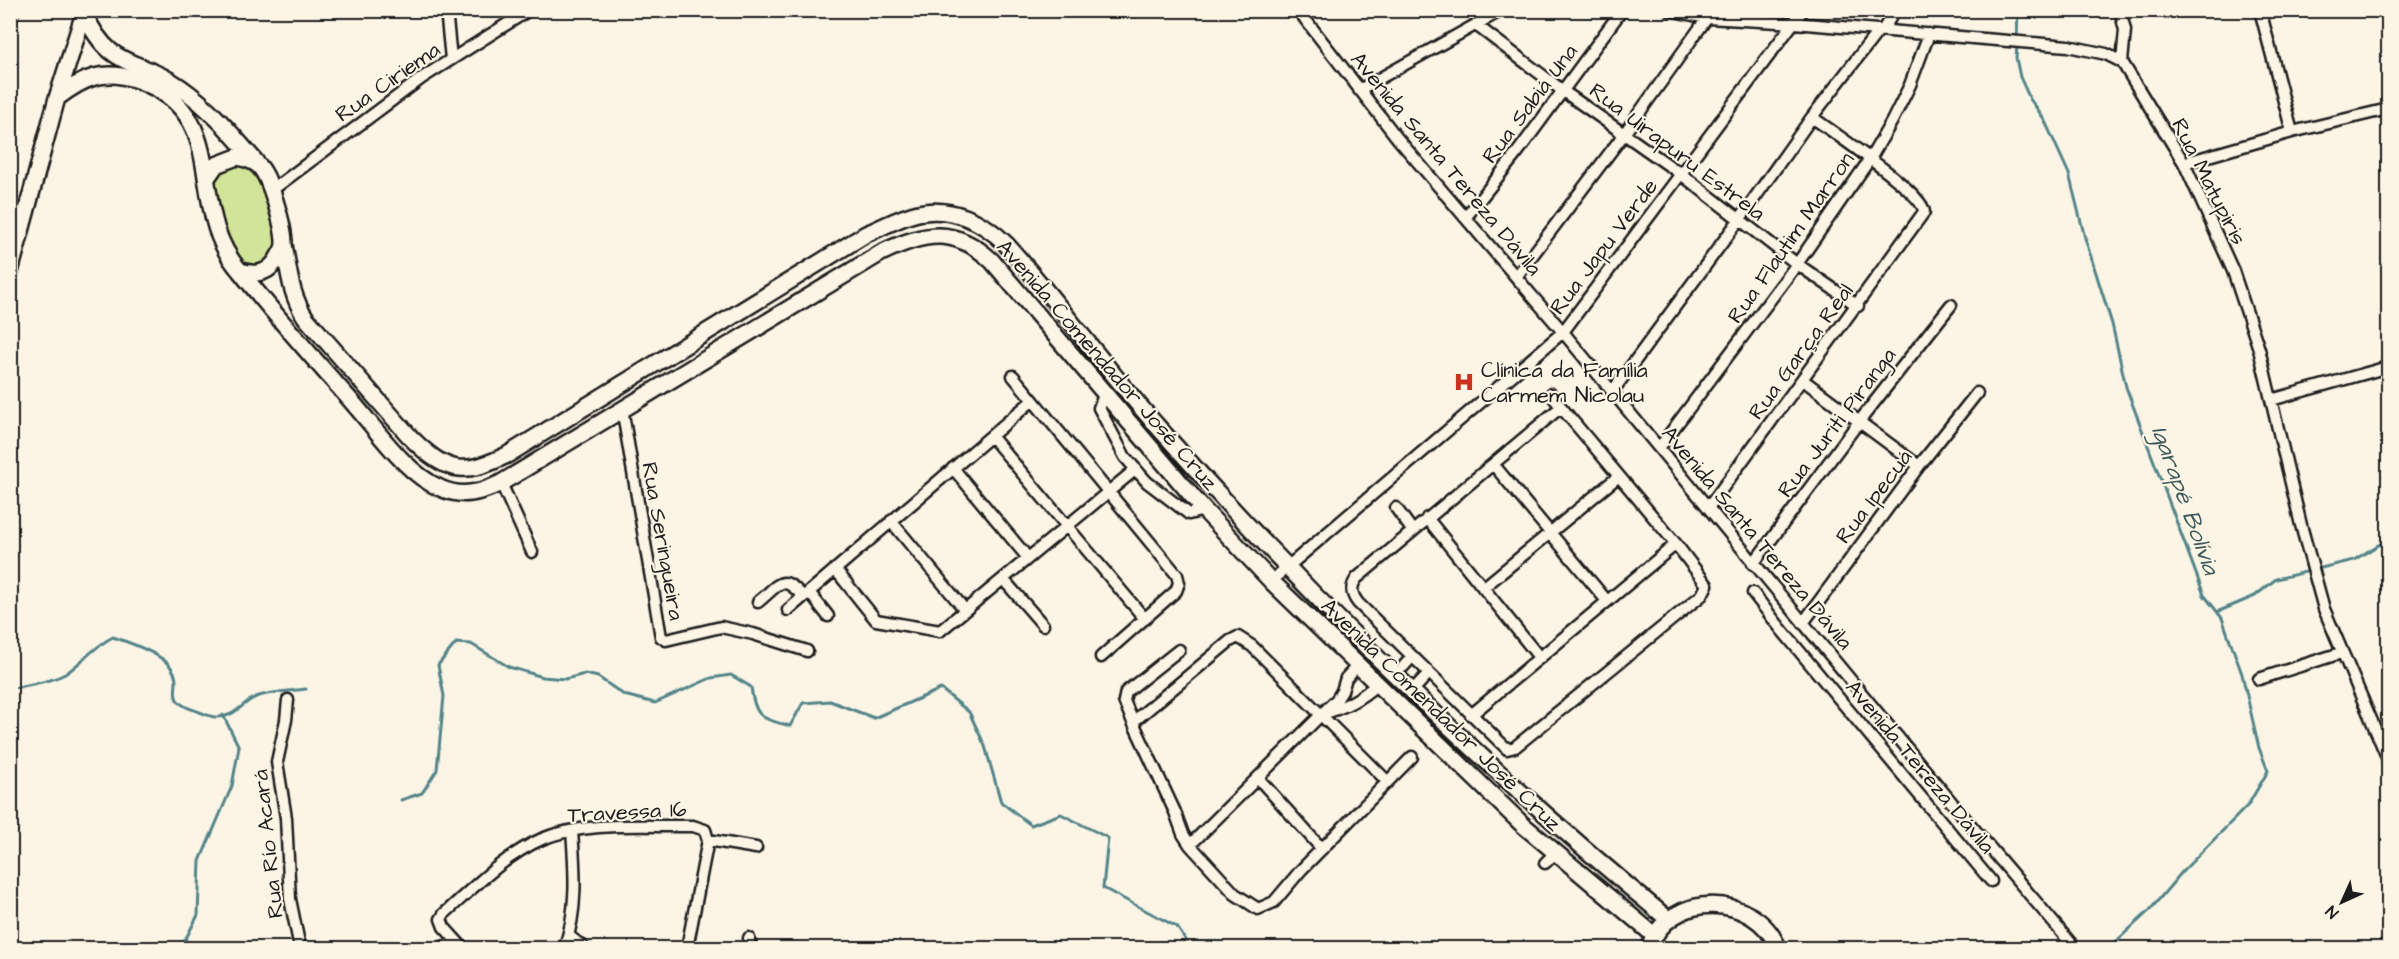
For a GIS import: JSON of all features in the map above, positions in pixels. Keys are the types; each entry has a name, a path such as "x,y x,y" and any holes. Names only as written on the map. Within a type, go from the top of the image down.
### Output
{"street":[{"path":"446,10 451,59"},
{"name":"Rua Ciriema","path":"272,190 378,110 451,59 529,10"},
{"name":"Avenida Santa Tereza Dávila","path":"1298,10 1359,90 2075,948"},
{"path":"1359,90 1502,10"},
{"name":"Rua Sabiá Una","path":"1466,217 1517,153 1622,10"},
{"path":"1669,10 1707,18 1794,22 2088,49 2122,62 2125,30 2120,10"},
{"name":"Rua Japu Verde","path":"1271,581 1563,332 1803,10"},
{"path":"1612,392 1812,117 1895,10"},
{"path":"2260,10 2292,132"},
{"path":"10,272 57,98 84,12"},
{"path":"84,12 93,32 110,52 119,59 167,79 179,87 228,130 258,164"},
{"path":"1516,277 1624,134 1707,18"},
{"name":"Rua Uirapuru Estrela","path":"1476,25 1563,91 1681,174 1797,264 1858,306"},
{"name":"Rua Flautim Marron","path":"1659,448 1797,264 1870,159 1910,85 1929,34"},
{"name":"Rua Matupiris","path":"2122,62 2184,163 2233,271 2259,349 2324,609 2388,759"},
{"path":"57,98 87,79 107,74 134,78 163,91 175,99 188,115 200,147 207,178"},
{"path":"2184,163 2292,132 2388,109"},
{"path":"1812,117 1870,159"},
{"path":"207,178 216,165 230,158 246,158 258,164"},
{"name":"Rua Garça Real","path":"1708,508 1922,216 1925,208 1923,203 1903,184 1870,159"},
{"name":"Avenida Comendador José Cruz","path":"258,164 272,190 290,284 300,309 411,438 442,464 458,468 475,468 507,455 866,234 917,213 928,212 960,215 993,231 1156,426 1288,566 1413,690 1669,920"},
{"name":"Avenida Comendador José Cruz","path":"207,178 211,213 228,256 286,329 399,456 438,488 466,494 475,494 501,483 881,253 923,236 945,235 972,244 992,261 1204,510 1271,581 1523,825 1557,862 1652,942 1669,920 1696,906 1728,906 1756,918 1771,934 1778,948"},
{"path":"240,271 256,274 266,271 277,259 284,244"},
{"name":"Rua Juriti Piranga","path":"1753,564 1858,423 1951,305"},
{"path":"2271,400 2388,367"},
{"path":"1013,376 1177,575 1179,583 1176,591 1101,657"},
{"path":"1803,380 1919,466"},
{"name":"Rua Ipecuá","path":"1803,623 1919,466 1977,393"},
{"path":"1551,394 1676,544 1707,585 1702,595 1515,747 1507,749 1358,603 1352,591 1352,585 1412,530 1561,407"},
{"path":"1104,395 1099,408 1125,456 1147,482 1189,514 1204,510"},
{"path":"788,610 1033,400"},
{"name":"Rua Seringueira","path":"622,408 661,637 666,640 721,627 753,634 807,651"},
{"path":"991,436 1145,619"},
{"path":"1493,464 1607,600"},
{"path":"953,468 1028,558"},
{"path":"835,569 876,620 940,631 1136,469"},
{"path":"1483,588 1619,476"},
{"path":"501,483 532,552"},
{"path":"1396,508 1412,530"},
{"path":"1427,518 1539,657"},
{"path":"891,522 965,610"},
{"path":"1471,716 1676,544"},
{"path":"1003,579 1043,625"},
{"path":"758,602 782,582 787,582 806,595 828,616"},
{"name":"Avenida Tereza Dávila","path":"1753,593 1991,881"},
{"path":"1133,722 1230,640 1239,638 1252,646 1387,781"},
{"path":"1179,650 1138,681 1124,696 1124,700 1183,834 1234,894 1251,907 1264,908 1274,902 1301,870 1412,757"},
{"path":"2259,679 2341,653"},
{"path":"1403,667 1412,657"},
{"path":"1190,845 1340,694 1346,678 1358,665"},
{"path":"1413,690 1429,673"},
{"path":"1321,714 1341,709 1377,684"},
{"name":"Rua Río Acará","path":"288,700 277,762 286,818 290,899 300,948"},
{"path":"1257,778 1322,849"},
{"name":"Travessa 16","path":"460,945 444,927 441,919 448,910 511,857 544,838 572,831 616,827 693,826 705,830 708,840"},
{"path":"564,948 569,936 573,898 572,831"},
{"path":"687,948 708,840 756,848"},
{"path":"569,936 584,948"},
{"path":"440,948 460,945"}],"green space":[{"path":"237,164 246,168 254,176 268,198 273,211 276,224 276,246 266,268 246,265 234,246 221,217 215,188 218,177 224,169"}],"waterway":[{"name":"Igarapé Bolívia","path":"2017,39 2018,10"},
{"name":"Igarapé Bolívia","path":"2017,45 2016,58 2020,77 2030,99 2044,119 2069,174 2085,238 2112,324 2126,387 2204,595 2222,618 2242,674 2259,748 2268,771 2248,805 2182,872 2150,910 2109,948"},
{"path":"2317,569 2354,560 2388,539"},
{"path":"2217,612 2255,596 2276,579 2310,571"},
{"path":"10,689 65,674 113,637 143,648 165,661 174,673 175,692 179,702 211,716 228,715 261,695 306,689"},
{"path":"401,800 422,793 437,770 444,696 438,665 456,643 471,644 509,667 543,677 565,679 585,674 598,677 624,695 655,703 711,678 731,675 751,687 755,705 762,716 790,726 803,703 830,701 874,718 941,689 969,712 985,746 1001,802 1031,825 1061,814 1108,838 1103,888 1177,927 1191,948"},
{"path":"181,948 198,915 200,861 232,786 239,747 223,715"}],"place":[{"name":"Clínica da Família Carmem Nicolau","path":"1464,382"}]}
